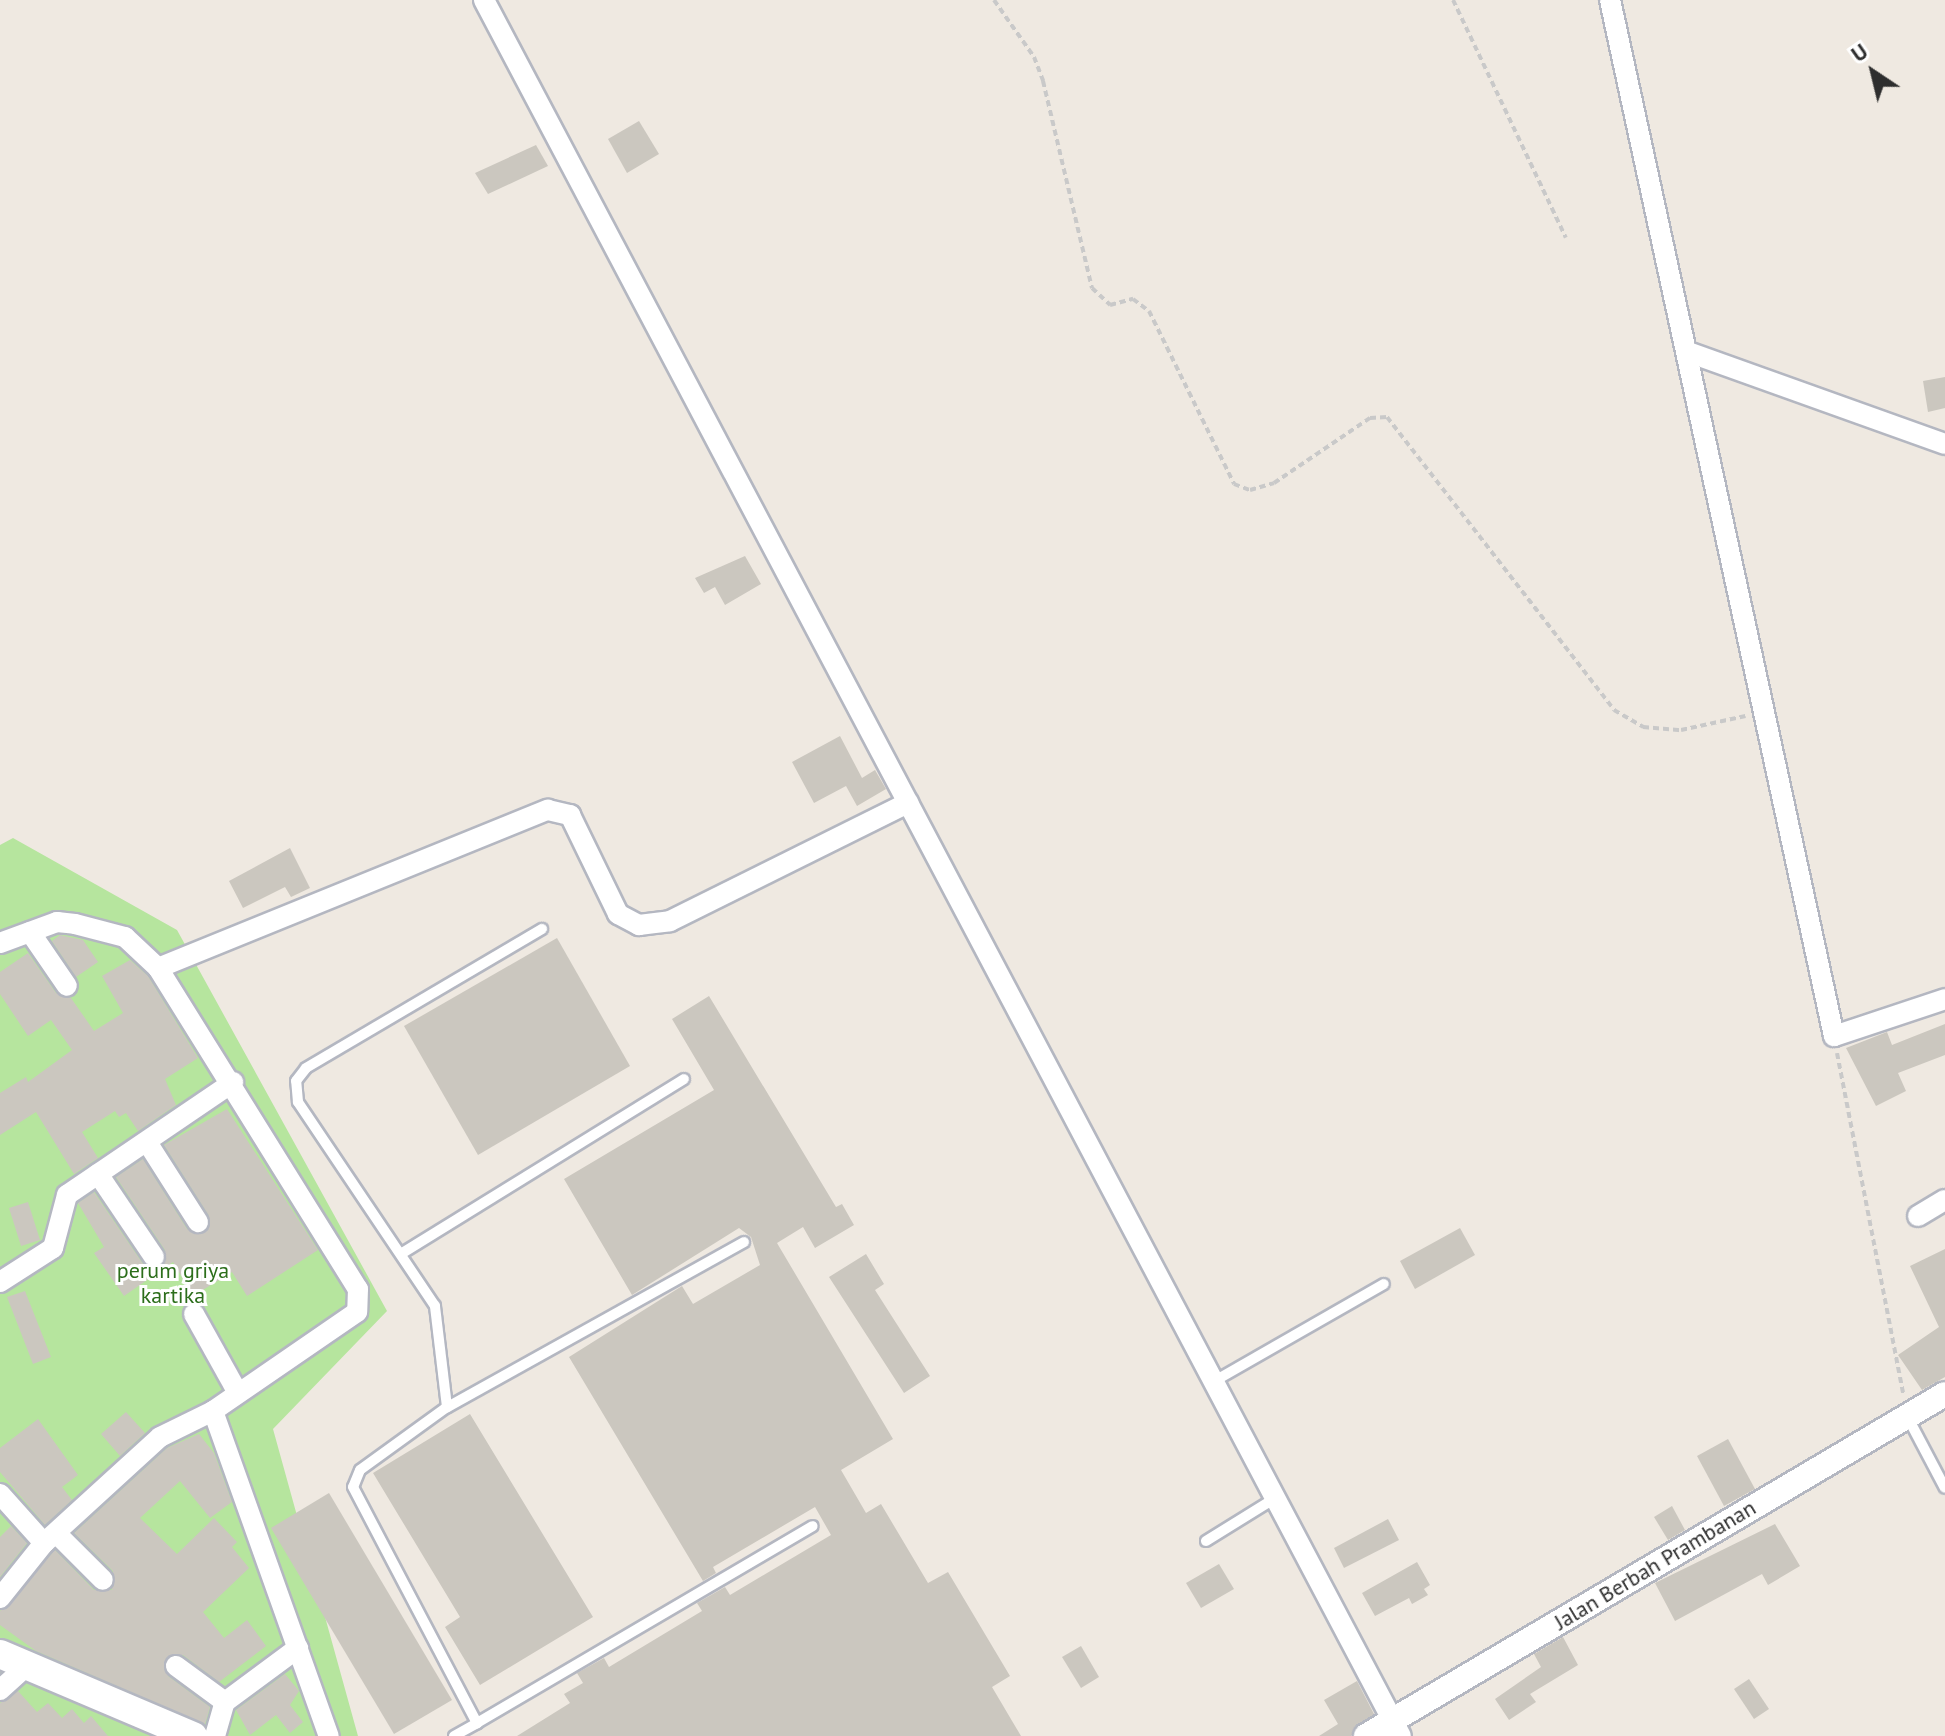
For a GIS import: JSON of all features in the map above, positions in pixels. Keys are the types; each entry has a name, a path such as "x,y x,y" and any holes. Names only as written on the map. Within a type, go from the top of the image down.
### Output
{"main road":[{"path":"0,1654 193,1736"}],"street":[{"path":"484,0 908,803 1218,1379 1398,1728"},
{"path":"1610,0 1834,1036 1945,999"},
{"path":"1688,352 1945,444"},
{"path":"158,968 548,810 570,815 618,914 639,925 670,921 908,803"},
{"path":"0,943 57,922 125,937 158,968 233,1082 361,1305 213,1411 160,1437 50,1538 0,1598"},
{"path":"30,932 67,986"},
{"path":"0,1282 53,1248 60,1205 98,1174 233,1082"},
{"path":"147,1142 198,1222"},
{"path":"98,1174 154,1257"},
{"path":"1918,1216 1945,1200"},
{"path":"194,1314 238,1393"},
{"name":"Jalan Berbah Prambanan","path":"1366,1736 1398,1728 1945,1394"},
{"path":"213,1411 329,1736"},
{"path":"0,1494 103,1580"},
{"path":"215,1736 225,1702 298,1648"},
{"path":"0,1690 27,1666"},
{"path":"176,1666 225,1702"}],"lane":[{"path":"447,1407 435,1306 404,1252 298,1102 296,1081 306,1068 542,929"},
{"path":"404,1252 684,1079"},
{"path":"477,1723 353,1487 360,1470 447,1407 744,1242"},
{"path":"1218,1379 1384,1284"},
{"path":"1907,1416 1945,1488"},
{"path":"1206,1541 1278,1496"},
{"path":"457,1735 813,1526"}],"path":[{"path":"994,0 1034,57 1043,81 1092,288 1110,305 1133,299 1149,311 1234,484 1250,490 1274,483 1370,418 1387,417 1614,710 1643,727 1681,730 1765,712"},
{"path":"1453,0 1566,238"},
{"path":"1834,1036 1907,1416"}],"green space":[{"name":"perum griya kartika","path":"13,838 177,930 387,1311 273,1429 358,1736 0,1736 0,845"}],"building":[{"path":"639,121 659,154 627,173 608,139"},
{"path":"536,145 548,166 488,194 475,173"},
{"path":"1945,377 1945,408 1928,412 1923,381"},
{"path":"745,556 761,584 725,605 715,587 704,593 695,578"},
{"path":"840,736 862,778 875,770 886,789 857,806 846,786 814,803 792,762"},
{"path":"290,848 310,888 291,897 285,887 243,908 229,881"},
{"path":"60,935 83,940 98,962 76,977 52,941"},
{"path":"557,938 630,1066 478,1155 404,1026"},
{"path":"28,953 56,993 71,998 94,1031 123,1013 102,976 130,960 148,976 198,1058 165,1079 176,1105 138,1131 126,1113 119,1117 115,1111 82,1132 98,1158 74,1174 36,1112 0,1135 0,1093 26,1077 28,1082 72,1050 51,1020 28,1036 0,994 0,972"},
{"path":"709,996 836,1207 842,1204 854,1225 815,1248 803,1227 777,1243 893,1439 841,1470 866,1513 881,1504 928,1583 948,1572 1010,1676 992,1687 1021,1736 517,1736 570,1703 564,1694 583,1683 577,1673 604,1658 609,1667 702,1611 697,1603 725,1587 730,1595 831,1535 815,1507 713,1567 716,1573 703,1581 569,1357 682,1286 693,1304 760,1265 751,1237 739,1228 632,1295 564,1179 714,1090 672,1019"},
{"path":"1945,1024 1945,1055 1898,1073 1906,1091 1876,1106 1846,1048 1887,1032 1892,1045"},
{"path":"227,1109 318,1250 247,1296 232,1272 193,1296 173,1262 124,1296 94,1253 104,1247 78,1203 94,1192 143,1264 161,1268 165,1250 116,1177 143,1159 187,1229 204,1233 209,1216 164,1145"},
{"path":"28,1202 40,1240 21,1246 9,1208"},
{"path":"1460,1228 1475,1255 1415,1289 1400,1261"},
{"path":"1945,1249 1945,1377 1922,1390 1898,1355 1939,1327 1910,1266"},
{"path":"866,1254 884,1284 875,1290 930,1376 904,1393 829,1277"},
{"path":"25,1291 51,1357 33,1364 7,1297"},
{"path":"126,1412 145,1433 120,1456 101,1434"},
{"path":"470,1414 593,1617 480,1685 445,1627 460,1617 373,1473"},
{"path":"38,1419 78,1475 62,1487 72,1500 45,1525 0,1472 0,1448"},
{"path":"199,1434 214,1453 232,1502 210,1518 180,1481 140,1518 177,1554 214,1518 237,1542 232,1547 249,1568 203,1612 224,1638 247,1620 266,1646 219,1682 183,1655 166,1658 168,1676 210,1707 205,1724 36,1651 0,1625 0,1611 55,1550 94,1590 112,1590 113,1571 74,1533 167,1448"},
{"path":"1728,1439 1755,1489 1724,1506 1697,1456"},
{"path":"329,1493 452,1700 394,1734 271,1528"},
{"path":"1672,1506 1685,1530 1668,1540 1654,1517"},
{"path":"1388,1519 1399,1540 1344,1568 1334,1548"},
{"path":"1775,1524 1800,1566 1768,1585 1762,1574 1675,1621 1655,1583"},
{"path":"11,1526 27,1543 0,1577 0,1537"},
{"path":"1417,1562 1430,1585 1424,1589 1428,1595 1412,1604 1409,1598 1375,1616 1362,1593"},
{"path":"1219,1564 1234,1589 1201,1608 1186,1583"},
{"path":"1563,1637 1578,1665 1530,1694 1536,1702 1509,1720 1495,1699 1541,1667 1534,1654"},
{"path":"1081,1646 1099,1677 1081,1688 1062,1657"},
{"path":"285,1674 299,1691 290,1705 303,1722 290,1733 276,1715 250,1735 236,1710"},
{"path":"1749,1679 1769,1709 1754,1719 1734,1689"},
{"path":"1357,1681 1374,1714 1351,1736 1319,1736 1338,1724 1324,1700"},
{"path":"18,1691 37,1712 48,1703 62,1718 72,1709 84,1723 91,1716 108,1736 0,1736 0,1703"}]}
